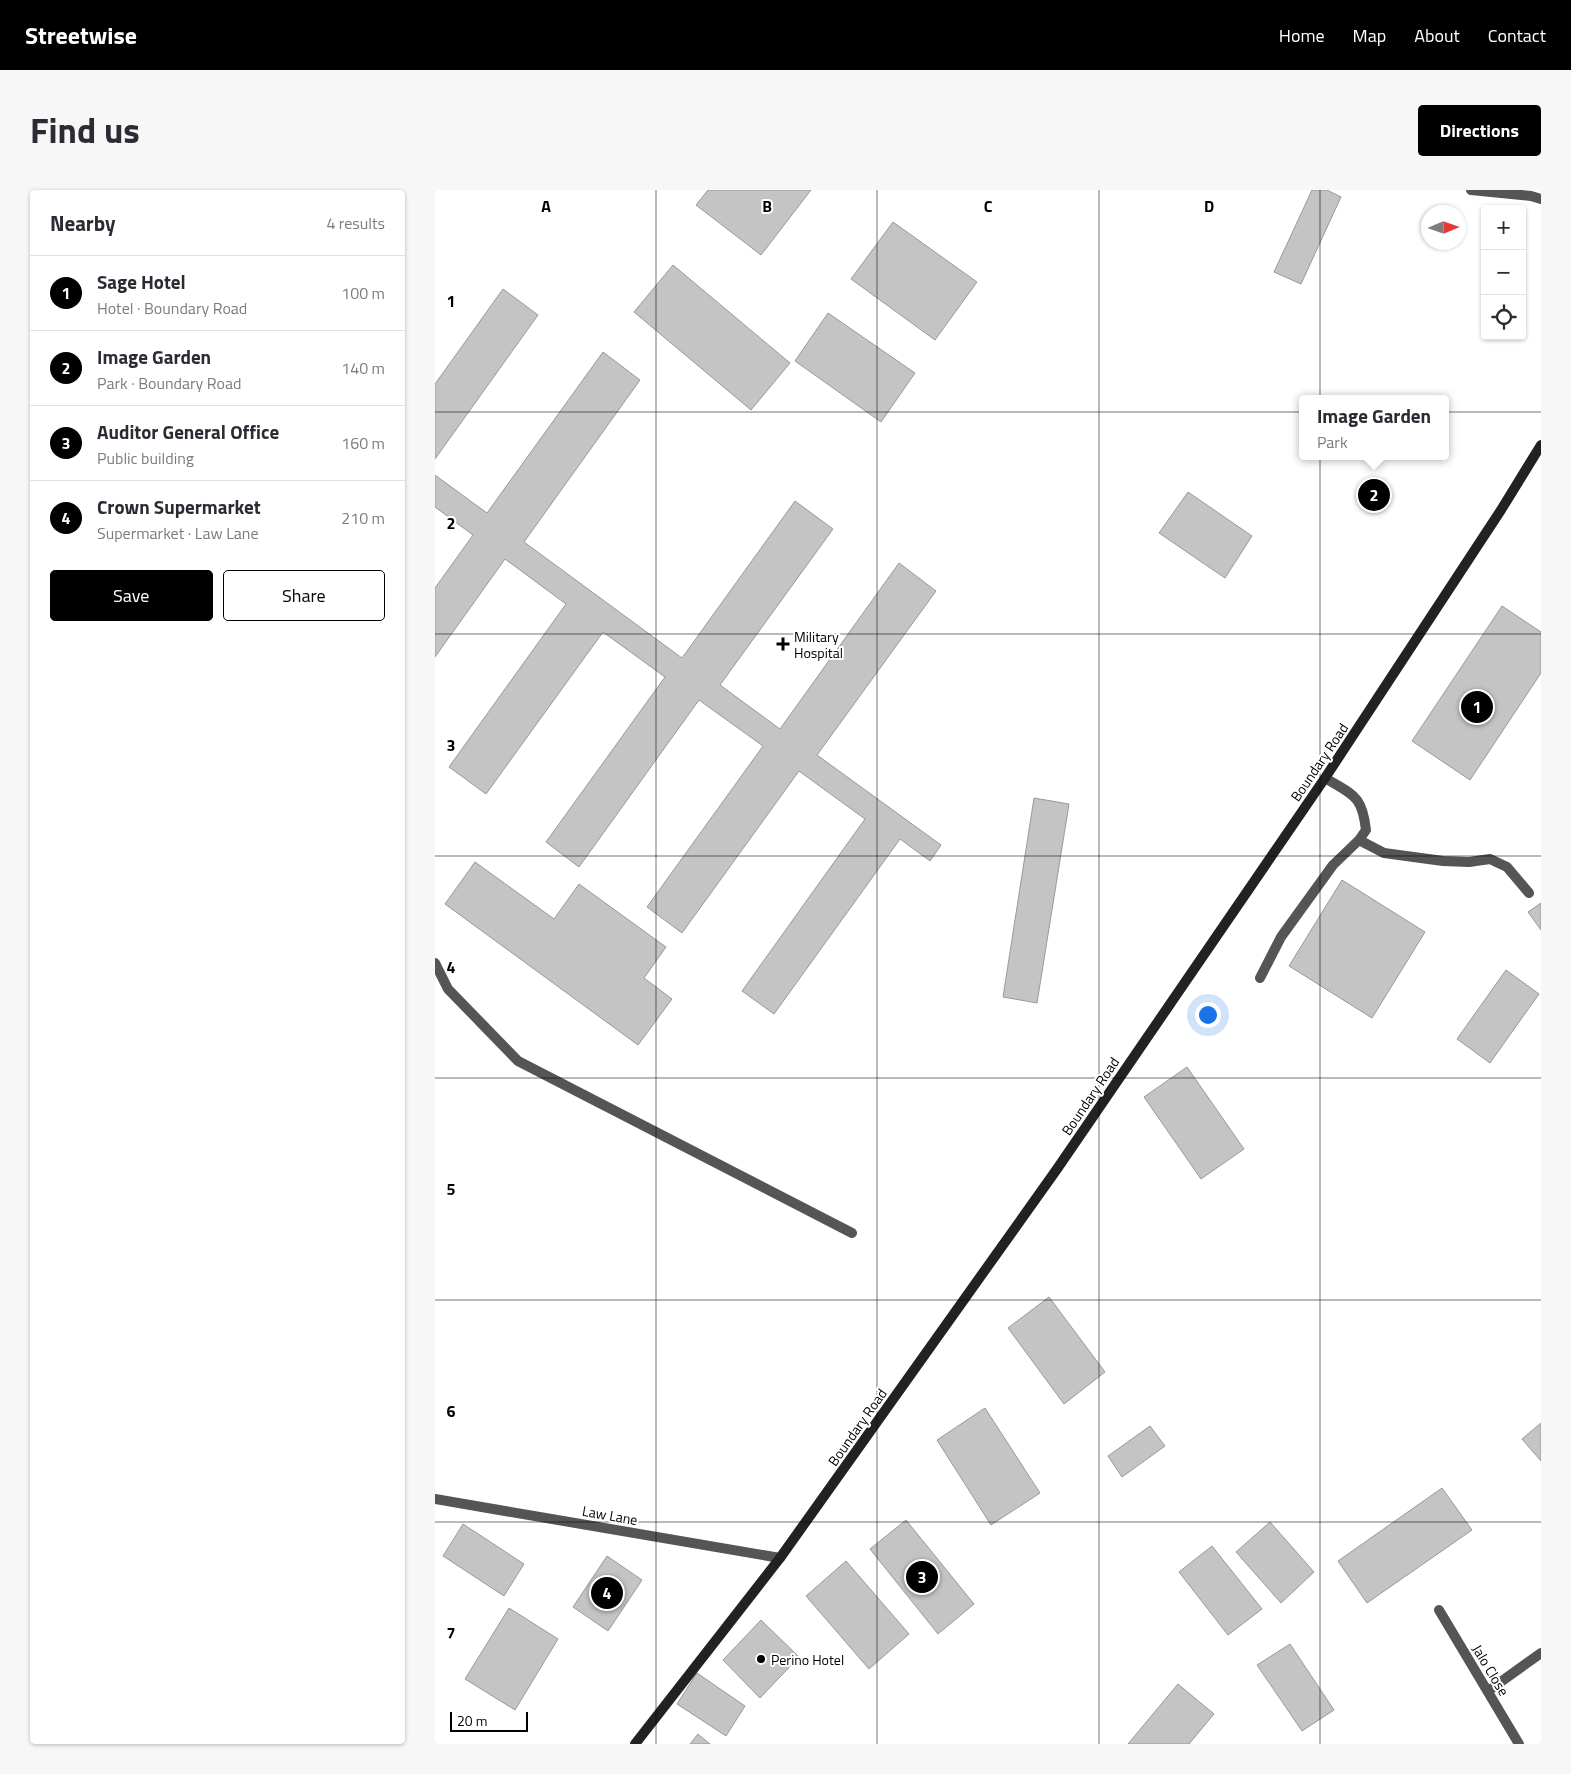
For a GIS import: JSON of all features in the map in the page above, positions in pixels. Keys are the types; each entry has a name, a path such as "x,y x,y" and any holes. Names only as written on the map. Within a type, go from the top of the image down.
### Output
{"street":[{"path":"1471,190 1531,196 1541,199"},
{"name":"Boundary Road","path":"635,1744 780,1558 1057,1169 1325,778 1541,445"},
{"path":"1261,978 1286,929 1333,865 1359,840 1366,830 1364,813 1355,796 1325,778"},
{"path":"1359,840 1384,853 1443,861 1469,862 1490,859 1507,868 1529,893"},
{"path":"435,964 448,989 518,1061 852,1233"},
{"name":"Law Lane","path":"435,1499 780,1558"},
{"name":"Jalo Close","path":"1439,1610 1519,1744"},
{"path":"1487,1691 1541,1653"}],"building":[{"path":"708,190 811,190 761,255 696,205"},
{"path":"1312,190 1327,190 1341,197 1301,284 1274,272"},
{"path":"893,222 977,282 935,340 851,279"},
{"path":"673,265 790,363 751,410 634,312"},
{"path":"503,289 538,315 435,459 435,384"},
{"path":"828,313 915,373 881,422 795,361"},
{"path":"603,352 640,380 524,542 682,658 795,501 833,529 720,685 780,729 899,563 936,591 817,755 941,845 930,861 900,839 774,1014 742,991 865,819 799,771 682,933 647,907 763,746 699,700 579,867 546,842 665,677 603,632 486,794 449,767 566,604 505,559 435,657 435,588 473,535 435,507 435,475 487,513"},
{"path":"1188,492 1252,536 1225,578 1159,533"},
{"path":"1502,606 1541,632 1541,673 1470,780 1412,741"},
{"path":"1034,798 1069,804 1037,1003 1003,997"},
{"path":"475,862 554,919 579,884 666,947 644,978 672,999 638,1045 445,904"},
{"path":"1342,880 1425,932 1372,1018 1289,966"},
{"path":"1541,903 1541,930 1528,912"},
{"path":"1506,970 1539,994 1490,1063 1457,1039"},
{"path":"1187,1067 1244,1149 1201,1179 1144,1097"},
{"path":"1049,1297 1105,1372 1064,1404 1008,1328"},
{"path":"985,1408 1040,1493 991,1525 937,1440"},
{"path":"1541,1423 1541,1461 1522,1439"},
{"path":"1150,1426 1165,1446 1122,1477 1108,1456"},
{"path":"1442,1488 1472,1530 1367,1603 1338,1561"},
{"path":"906,1520 974,1604 938,1634 870,1549"},
{"path":"1270,1522 1314,1572 1281,1603 1236,1552"},
{"path":"463,1524 524,1564 504,1596 443,1556"},
{"path":"1212,1546 1262,1609 1228,1635 1179,1572"},
{"path":"607,1556 642,1580 608,1631 573,1607"},
{"path":"846,1561 909,1634 869,1669 806,1596"},
{"path":"509,1608 558,1639 515,1710 465,1679"},
{"name":"Perino Hotel","path":"761,1620 799,1657 760,1698 723,1660"},
{"path":"1290,1644 1334,1710 1302,1731 1257,1665"},
{"path":"697,1673 745,1706 726,1736 677,1704"},
{"path":"1178,1684 1214,1714 1189,1744 1128,1744"},
{"path":"698,1734 710,1744 690,1744"}],"place":[{"name":"Image Garden","path":"1374,495"},
{"name":"Military Hospital","path":"783,644"},
{"name":"Sage Hotel","path":"1477,707"},
{"name":"Auditor General Office","path":"922,1577"},
{"name":"Crown Supermarket","path":"607,1593"},
{"name":"Perino Hotel","path":"761,1659"}]}
